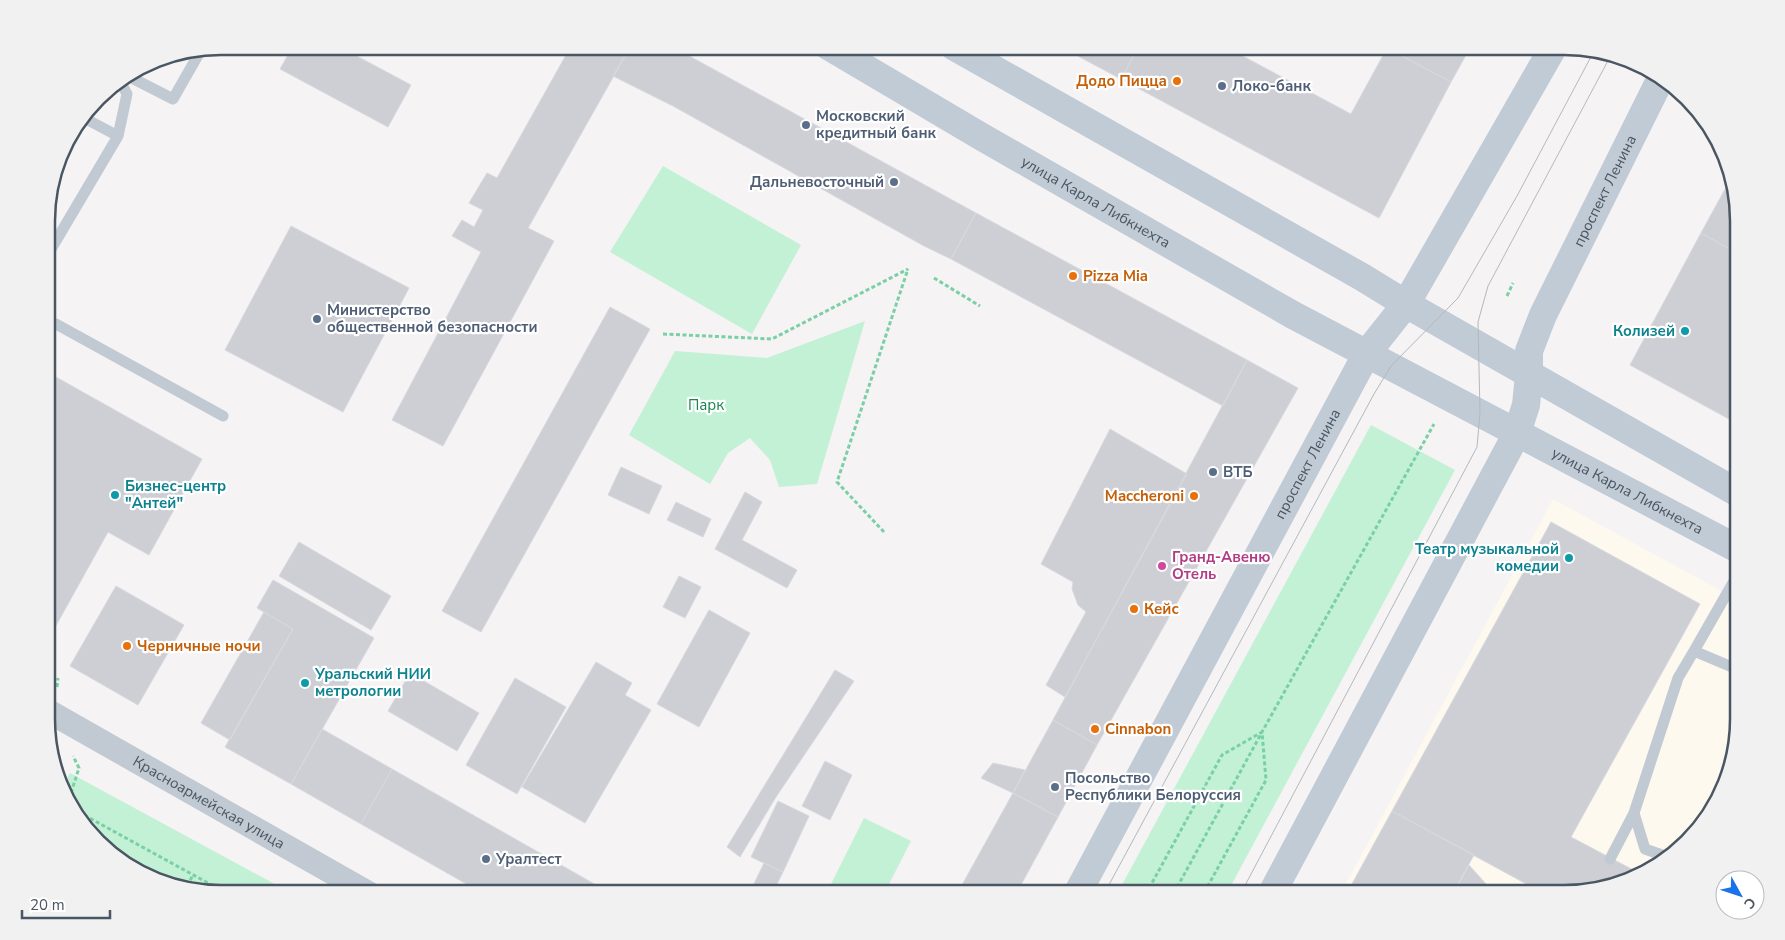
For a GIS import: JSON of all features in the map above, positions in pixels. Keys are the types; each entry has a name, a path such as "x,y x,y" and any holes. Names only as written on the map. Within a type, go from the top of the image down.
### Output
{"main road":[{"name":"улица Карла Либкнехта","path":"843,55 982,137 1267,300 1730,545"},
{"path":"969,55 1362,277 1529,375 1730,488"},
{"name":"проспект Ленина","path":"1082,885 1367,354 1406,304 1549,55"},
{"name":"проспект Ленина","path":"1277,885 1517,432 1526,405 1529,351 1543,315 1658,84"}],"street":[{"name":"Красноармейская улица","path":"55,719 354,885"}],"lane":[{"path":"134,79 173,100 197,56"},
{"path":"55,242 118,136 127,94 123,87"},
{"path":"89,120 118,136"},
{"path":"55,324 223,416"},
{"path":"1610,859 1634,813 1678,678 1730,588"},
{"path":"1694,651 1730,666"},
{"path":"1634,813 1645,849 1660,854"}],"path":[{"path":"663,334 772,339 908,269 837,482 884,532"},
{"path":"934,278 980,306"},
{"path":"1507,296 1513,283"},
{"path":"1179,885 1434,424"},
{"path":"1151,885 1222,755 1262,732"},
{"path":"1209,885 1266,780 1262,732"},
{"path":"87,817 211,885"},
{"path":"189,882 193,875"}],"shaded area":[{"path":"1553,499 1730,596 1730,719 1727,751 1713,792 1702,811 1673,844 1656,857 1637,868 1617,876 1575,885 1345,885"}],"green space":[{"path":"663,166 801,245 752,334 610,252"},
{"name":"Парк","path":"865,321 817,484 779,487 770,460 750,438 728,453 710,484 629,435 675,351 767,358"},
{"path":"1371,425 1455,470 1231,885 1122,885"},
{"path":"70,773 276,885 199,884 168,876 148,868 120,851 89,820 77,802 67,779"},
{"path":"864,818 911,841 889,885 830,885"}],"building":[{"path":"288,55 355,55 411,85 388,127 280,69"},
{"path":"566,55 626,55 528,228 554,241 443,446 392,420 481,252 452,236 462,220 474,227 483,210 469,203 487,173 497,178"},
{"path":"625,55 687,55 976,213 951,259 924,246 673,106 613,76"},
{"path":"1076,55 1134,55 1121,79"},
{"path":"1134,55 1241,55 1351,114 1383,55 1400,55 1451,82 1379,218 1121,79"},
{"path":"1400,55 1466,55 1451,82"},
{"path":"1726,187 1729,199 1730,249 1701,233"},
{"path":"976,213 1247,360 1223,406 951,259"},
{"name":"Министерство общественной безопасности","path":"291,226 409,288 343,412 225,350"},
{"path":"1701,233 1730,249 1730,420 1630,365"},
{"path":"610,307 650,329 481,632 442,611"},
{"path":"1247,360 1298,388 1097,745 1053,720"},
{"name":"Бизнес-центр \"Антей\"","path":"55,376 202,459 149,555 108,532 55,627"},
{"path":"1110,429 1187,474 1065,697 1046,685 1086,612 1078,605 1072,589 1073,582 1041,564"},
{"path":"621,467 662,486 649,514 608,495"},
{"path":"745,492 762,502 742,540 797,570 787,588 715,549"},
{"path":"676,502 711,519 703,537 667,520"},
{"path":"1551,522 1700,604 1571,837 1633,870 1596,882 1575,885 1528,885 1392,811"},
{"path":"299,542 391,596 371,630 279,576"},
{"path":"679,576 701,587 685,618 663,607"},
{"name":"Уральский НИИ метрологии","path":"273,580 374,638 291,784 225,747 293,629 257,608"},
{"name":"Черничные ночи","path":"116,586 184,625 138,705 70,666"},
{"path":"709,610 750,633 699,727 657,704"},
{"path":"264,612 293,629 230,740 201,723"},
{"path":"596,662 632,683 625,695 651,710 585,823 522,787"},
{"path":"835,670 854,681 776,797 740,857 727,847"},
{"path":"410,673 479,713 457,751 388,711"},
{"path":"515,678 566,707 517,794 466,765"},
{"path":"1053,720 1097,745 1058,817 1013,793"},
{"path":"322,729 392,769 361,824 291,784"},
{"path":"825,761 852,775 830,820 802,806"},
{"path":"993,763 1025,770 1013,793 981,778"},
{"name":"Уралтест","path":"392,769 596,885 468,885 361,824"},
{"path":"1013,793 1058,817 1021,885 962,885"},
{"path":"778,801 809,816 783,872 751,857"},
{"path":"1392,811 1474,855 1457,885 1351,885"},
{"path":"764,863 783,872 776,885 753,885"},
{"path":"1469,865 1487,885 1458,885"}],"tram line":[{"path":"1109,885 1374,394 1391,366 1458,298 1517,196 1591,57"},
{"path":"1245,885 1477,447 1480,413 1478,322 1488,286 1608,61"}],"place":[{"name":"Додо Пицца","path":"1177,81"},
{"name":"Локо-банк","path":"1222,86"},
{"name":"Московский кредитный банк","path":"806,125"},
{"name":"Дальневосточный","path":"894,182"},
{"name":"Pizza Mia","path":"1073,276"},
{"name":"Министерство общественной безопасности","path":"317,319"},
{"name":"Колизей","path":"1685,331"},
{"name":"ВТБ","path":"1213,472"},
{"name":"Бизнес-центр \"Антей\"","path":"115,495"},
{"name":"Maccheroni","path":"1194,496"},
{"name":"Театр музыкальной комедии","path":"1569,558"},
{"name":"Гранд-Авеню Отель","path":"1162,566"},
{"name":"Кейс","path":"1134,609"},
{"name":"Черничные ночи","path":"127,646"},
{"name":"Уральский НИИ метрологии","path":"305,683"},
{"name":"Cinnabon","path":"1095,729"},
{"name":"Посольство Республики Белоруссия","path":"1055,787"},
{"name":"Уралтест","path":"486,859"}]}
